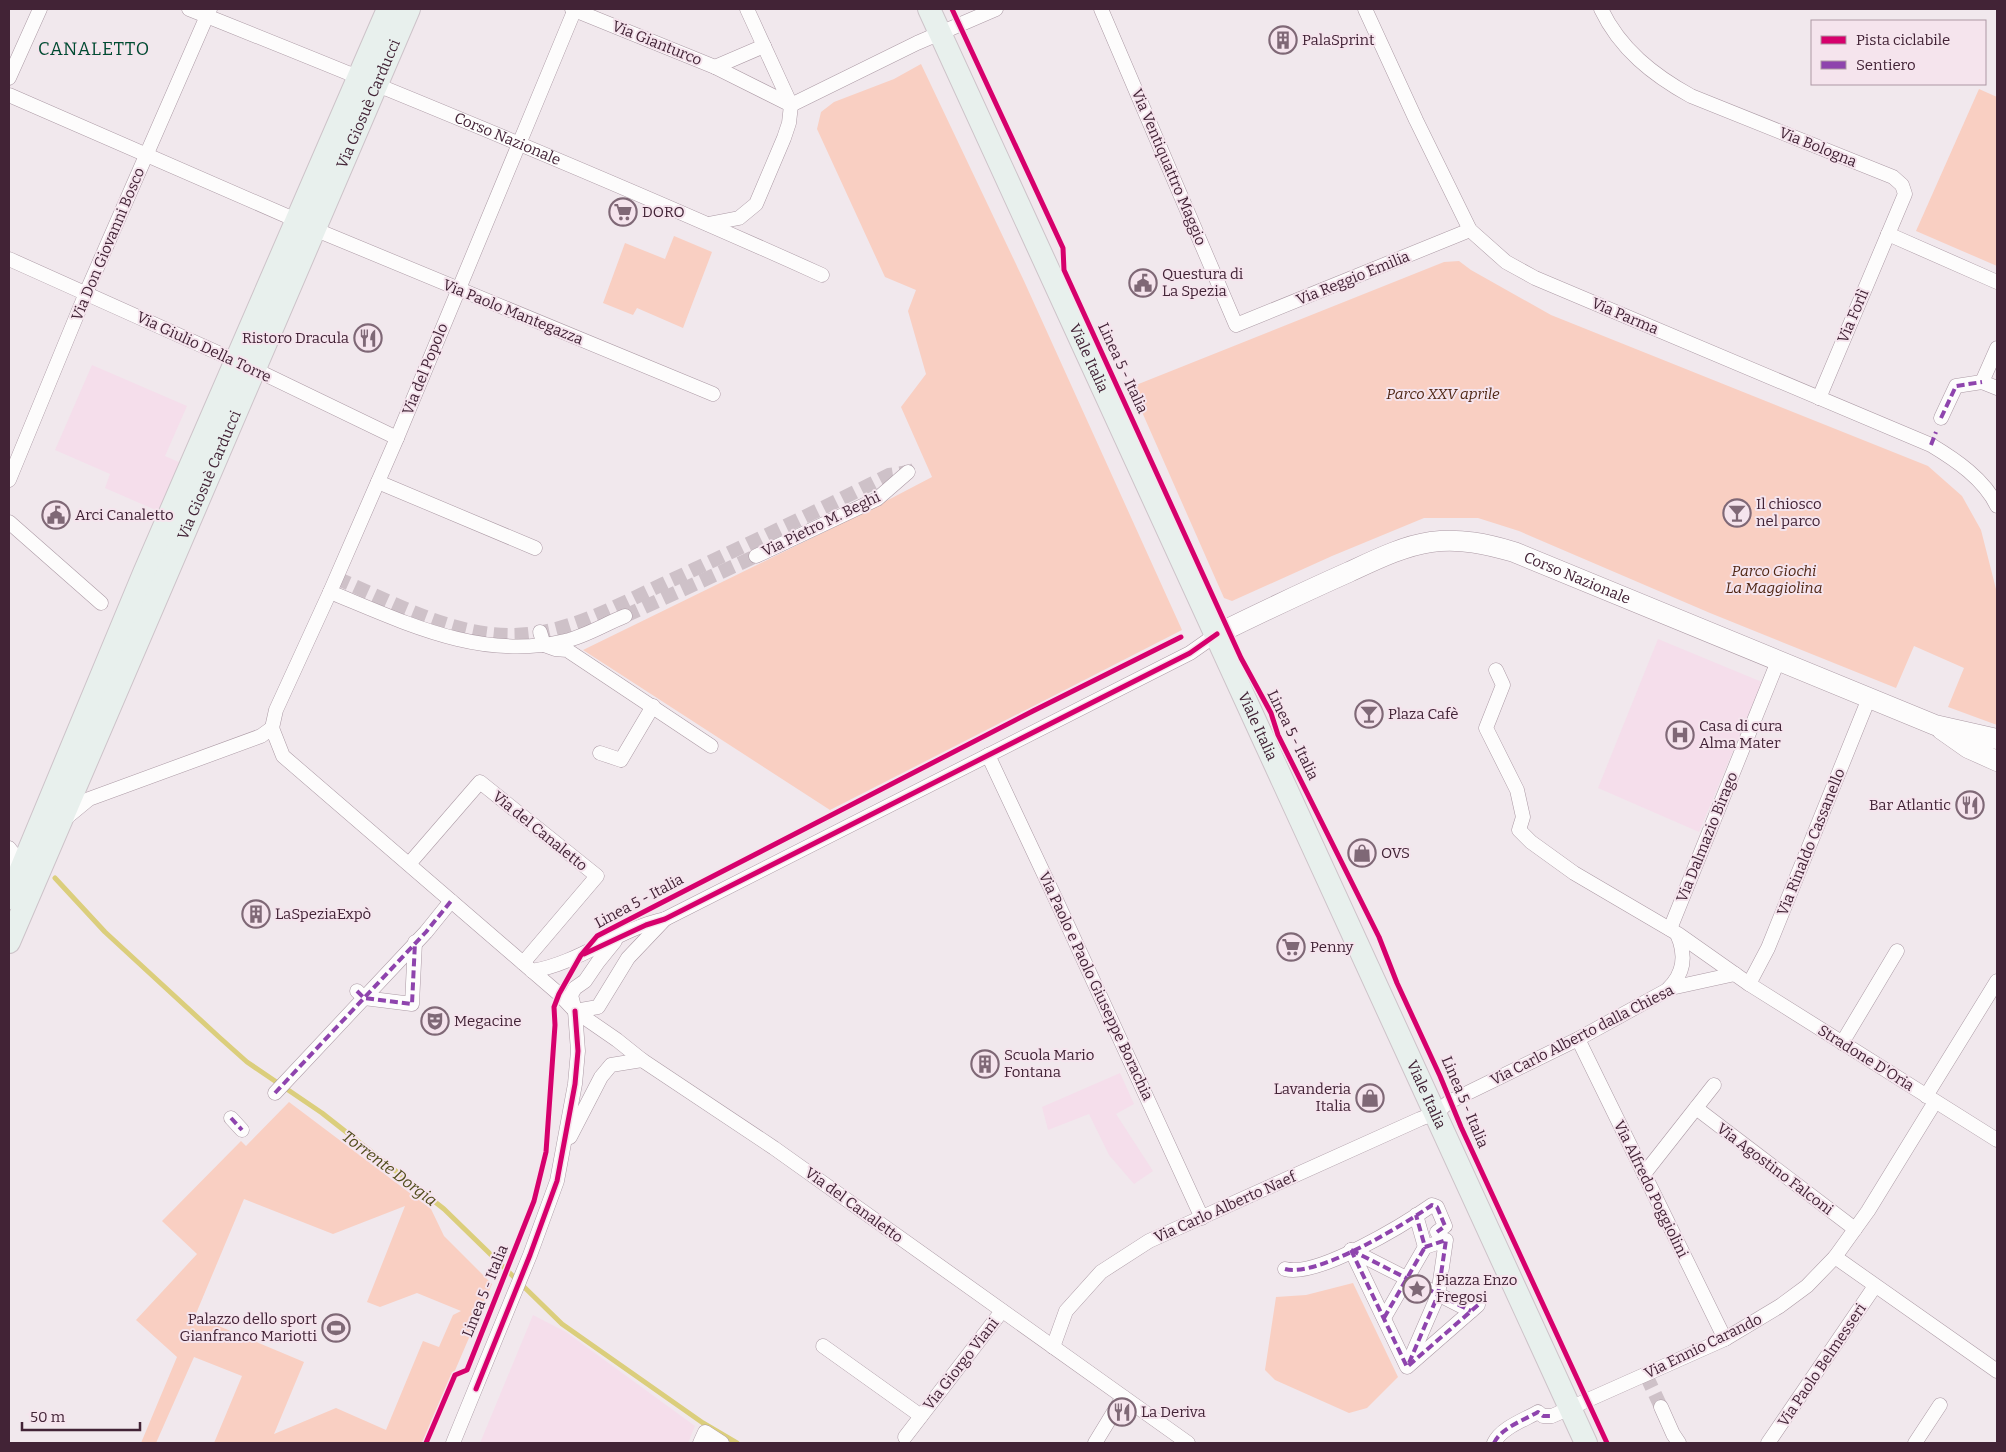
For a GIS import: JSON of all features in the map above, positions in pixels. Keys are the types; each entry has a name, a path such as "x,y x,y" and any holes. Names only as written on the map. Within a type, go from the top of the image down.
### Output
{"main road":[{"name":"Via Giosuè Carducci","path":"367,81 388,9"},
{"name":"Via Giosuè Carducci","path":"9,942 245,365 305,225 367,81 409,9"},
{"name":"Viale Italia","path":"929,9 1436,1113 1561,1412 1586,1443"},
{"name":"Via Giosuè Carducci","path":"12,890 144,573 245,365"}],"street":[{"path":"9,78 40,9"},
{"name":"Corso Nazionale","path":"189,9 208,12 708,224 822,275"},
{"name":"Via Gianturco","path":"574,9 715,67 791,105"},
{"name":"Via del Popolo","path":"272,728 276,710 397,438 574,9"},
{"path":"708,224 739,218 756,204 789,123 791,105 747,9"},
{"path":"791,105 940,33 996,9"},
{"name":"Via Ventiquattro Maggio","path":"1101,9 1236,325"},
{"name":"Via Parma","path":"1365,9 1470,230 1506,262 1535,278 1931,445 1953,458 1977,478 1997,506"},
{"name":"Via Bologna","path":"1601,9 1607,22 1625,47 1665,82 1691,96 1893,177 1902,185 1905,194 1888,234"},
{"name":"Via Don Giovanni Bosco","path":"9,480 86,293 208,12"},
{"name":"Via Gianturco","path":"715,67 764,46"},
{"name":"Via Paolo Mantegazza","path":"9,95 305,225 712,394"},
{"name":"Via Reggio Emilia","path":"1236,325 1470,230"},
{"path":"1888,234 1997,282"},
{"name":"Via Forlì","path":"1819,398 1888,234"},
{"name":"Via Giulio Della Torre","path":"9,259 245,365 397,438"},
{"path":"1982,382 1997,348"},
{"path":"1931,445 1956,386 1982,382 1997,388"},
{"name":"Via Pietro M. Beghi","path":"756,556 877,499 908,472"},
{"path":"378,482 535,548"},
{"path":"9,522 100,603"},
{"name":"Corso Nazionale","path":"1217,634 1375,560 1410,547 1432,542 1486,543 1514,552 1935,725 1997,739"},
{"path":"330,592 437,634 468,643 494,646 542,638 581,636 625,616"},
{"path":"528,967 546,969 656,921 665,919 1190,653 1217,634"},
{"path":"542,638 555,649 568,650 711,746"},
{"name":"Via Dalmazio Birago","path":"1673,932 1778,661"},
{"name":"Stradone D'Oria","path":"1496,670 1503,686 1486,728 1517,790 1523,817 1519,830 1531,842 1574,873 1673,932 1749,984 1997,1140"},
{"name":"Via Rinaldo Cassanello","path":"1749,984 1768,948 1869,698"},
{"path":"600,753 621,760 653,706"},
{"name":"Corso Nazionale","path":"1935,725 1968,748 1997,761"},
{"path":"58,826 74,810 89,799 261,736 272,728"},
{"name":"Via del Canaletto","path":"272,728 283,756 559,994 575,1011 642,1060 774,1148 1188,1443"},
{"name":"Via Paolo e Paolo Giuseppe Borachia","path":"988,755 1202,1218"},
{"name":"Via del Canaletto","path":"409,864 480,782 597,876 528,967"},
{"path":"9,848 12,852 12,890"},
{"path":"275,1093 289,1079 360,994 416,942 451,901"},
{"path":"575,1011 598,1007 628,958 665,919"},
{"path":"1668,990 1680,975 1684,961 1683,950 1673,932"},
{"path":"453,1443 530,1255 557,1181 575,1084 578,1051 575,1011 571,995 575,988 585,981 618,937"},
{"path":"360,994 412,1004 416,942"},
{"path":"1842,1043 1897,950"},
{"name":"Via Carlo Alberto dalla Chiesa","path":"1436,1113 1450,1102 1578,1038 1668,990 1735,974"},
{"name":"Via Ennio Carando","path":"1561,1412 1725,1339 1780,1306 1807,1286 1835,1257 1885,1185 1997,981"},
{"name":"Via Alfredo Poggiolini","path":"1578,1038 1725,1339"},
{"path":"564,1148 602,1077 611,1065 642,1060"},
{"path":"1644,1174 1714,1085"},
{"name":"Via Agostino Falconi","path":"1696,1108 1854,1229"},
{"name":"Via Carlo Alberto Naef","path":"1053,1347 1066,1310 1101,1272 1149,1241 1436,1113"},
{"path":"231,1118 242,1130"},
{"path":"1285,1269 1292,1271 1326,1263 1406,1222 1432,1205 1437,1207 1441,1234 1438,1295 1407,1367"},
{"path":"1416,1216 1425,1247"},
{"path":"1384,1318 1425,1247 1441,1234"},
{"path":"1351,1250 1438,1295 1474,1308 1407,1367"},
{"path":"1351,1250 1407,1367"},
{"path":"1835,1257 1997,1371"},
{"name":"Via Paolo Belmesseri","path":"1768,1443 1875,1286"},
{"name":"Via Giorgo Viani","path":"905,1437 1002,1311"},
{"name":"Via Giorgo Viani","path":"823,1346 921,1416"},
{"path":"1095,1443 1123,1397"},
{"path":"1915,1443 1940,1405"},
{"path":"1661,1407 1679,1443"},
{"path":"1494,1443 1496,1438 1506,1430 1538,1412 1543,1416 1561,1412"},
{"path":"700,1443 705,1432 722,1443"}],"shaded area":[{"path":"92,365 187,406 165,456 181,463 160,512 105,488 110,474 55,450"},
{"name":"Casa di cura Alma Mater","path":"1658,639 1762,682 1699,832 1598,788"},
{"path":"1120,1073 1134,1104 1116,1114 1153,1171 1134,1184 1109,1155 1089,1114 1048,1130 1042,1107"},
{"path":"533,1315 566,1332 695,1426 688,1443 480,1443"}],"green space":[{"path":"921,64 1024,281 1182,630 830,810 583,650 867,511 932,477 901,407 926,374 908,311 916,290 885,277 817,129 821,112 834,102 894,79"},
{"path":"1979,89 1997,97 1997,266 1916,231"},
{"path":"674,236 712,252 683,328 637,308 633,315 603,303 625,243 665,259"},
{"name":"Parco XXV aprile","path":"1459,261 1471,270 1551,315 1928,466 1962,496 1981,530 1997,593 1997,725 1948,707 1964,668 1914,646 1896,688 1710,613 1519,531 1478,518 1424,518 1332,556 1232,601 1224,598 1131,387 1444,262"},
{"path":"289,1102 431,1209 444,1236 492,1284 424,1443 214,1443 242,1376 194,1357 156,1443 141,1443 177,1357 136,1320 197,1254 162,1221 241,1141 246,1146","holes":["244,1199 333,1234 405,1206 367,1302 380,1307 417,1293 461,1311 453,1315 439,1347 423,1341 386,1430 336,1408 274,1434 304,1362 195,1316"]},
{"path":"1353,1283 1398,1377 1367,1408 1349,1413 1275,1380 1265,1370 1276,1297 1306,1295"}],"waterway":[{"name":"Torrente Dorgia","path":"55,878 105,932 247,1062 322,1113 444,1209 562,1324 703,1423 737,1443"}],"tunnel":[{"path":"336,578 443,623 488,633 533,634 575,623 615,607 889,475 908,472 904,465"},
{"path":"625,616 756,556"},
{"path":"1646,1375 1661,1407"}],"marked path":[{"path":"1941,418 1956,386 1982,382"},
{"path":"1931,445 1936,432"},
{"path":"275,1093 426,932 451,901"},
{"path":"357,991 364,998 412,1004 415,942"},
{"path":"231,1118 242,1130"},
{"path":"1285,1269 1299,1270 1338,1258 1382,1236 1432,1205 1437,1207 1445,1226 1437,1232"},
{"path":"1409,1363 1438,1295 1446,1240 1425,1247 1416,1215"},
{"path":"1384,1318 1425,1247"},
{"path":"1351,1250 1407,1367 1478,1305"},
{"path":"1351,1250 1471,1311"},
{"path":"1494,1443 1507,1429 1538,1412 1543,1416 1552,1416"}],"cycle path":[{"name":"Linea 5 - Italia","path":"952,9 1063,248 1064,270 1241,658 1271,713 1278,735 1379,937 1397,983 1440,1076 1461,1127 1607,1443"},
{"path":"584,954 646,925 665,919 1190,653 1217,634"},
{"name":"Linea 5 - Italia","path":"426,1443 455,1375 467,1370 534,1201 546,1152 555,1025 554,1007 559,994 581,955 597,936 1033,711 1181,637"},
{"path":"476,1389 530,1255 557,1181 575,1084 578,1051 575,1011"}],"place":[{"name":"PalaSprint","path":"1283,40"},
{"name":"DORO","path":"623,212"},
{"name":"Questura di La Spezia","path":"1143,283"},
{"name":"Ristoro Dracula","path":"368,338"},
{"name":"Il chiosco nel parco","path":"1737,513"},
{"name":"Arci Canaletto","path":"56,515"},
{"name":"Plaza Cafè","path":"1369,714"},
{"name":"Casa di cura Alma Mater","path":"1680,735"},
{"name":"Bar Atlantic","path":"1970,805"},
{"name":"OVS","path":"1362,853"},
{"name":"LaSpeziaExpò","path":"256,914"},
{"name":"Penny","path":"1291,947"},
{"name":"Megacine","path":"435,1021"},
{"name":"Scuola Mario Fontana","path":"985,1064"},
{"name":"Lavanderia Italia","path":"1370,1098"},
{"name":"Piazza Enzo Fregosi","path":"1417,1289"},
{"name":"Palazzo dello sport Gianfranco Mariotti","path":"336,1328"},
{"name":"La Deriva","path":"1122,1412"}],"district":[{"name":"CANALETTO","path":"94,49"}],"park label":[{"name":"Parco Giochi La Maggiolina","path":"1774,580"}]}
